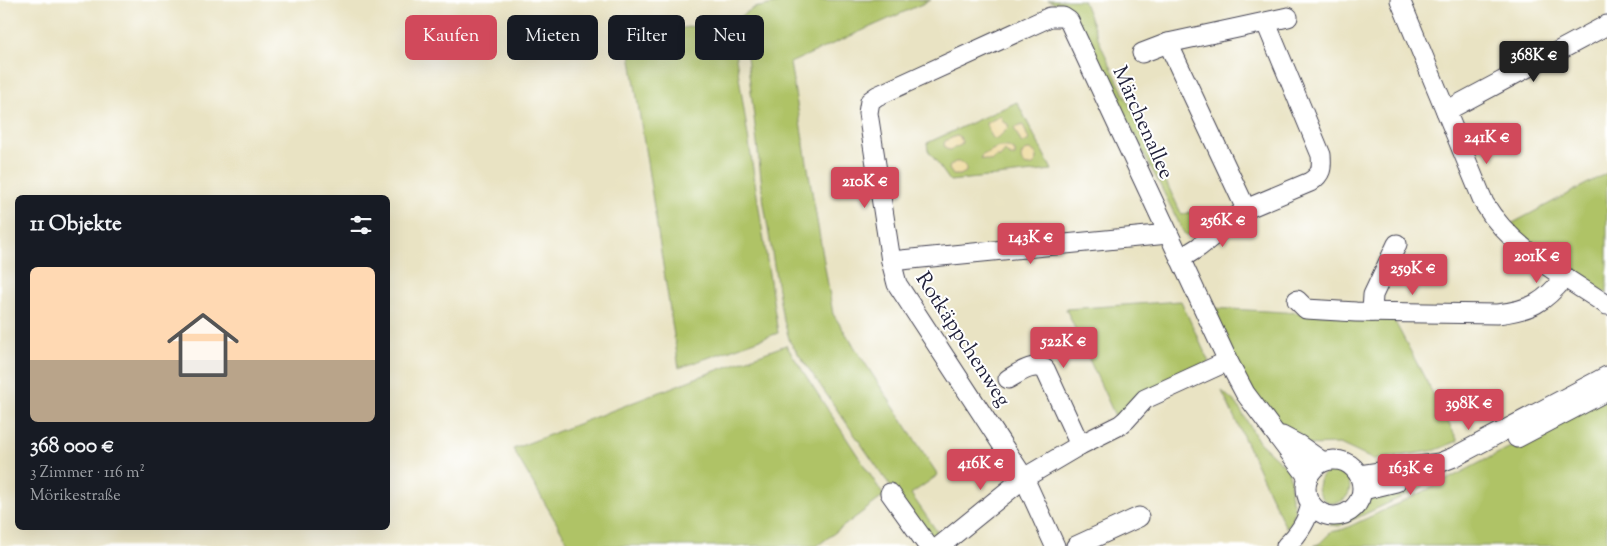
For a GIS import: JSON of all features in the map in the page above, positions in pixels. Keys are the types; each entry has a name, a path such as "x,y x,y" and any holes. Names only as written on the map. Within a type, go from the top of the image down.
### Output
{"street":[{"path":"1400,0 1484,203 1491,215 1500,226 1530,253 1607,306"},
{"name":"Rotkäppchenweg","path":"1055,546 1024,478 897,284 891,261 868,113 870,101 877,96 1050,17 1063,17"},
{"name":"Märchenallee","path":"1063,17 1069,21 1075,32 1168,234 1245,393 1308,476"},
{"path":"1142,53 1168,43 1288,17"},
{"path":"1180,259 1199,247 1246,209 1310,182 1319,176 1322,168 1321,155 1266,23"},
{"path":"1446,111 1607,25"},
{"path":"1168,43 1246,209"},
{"path":"891,261 1168,234"},
{"path":"1372,312 1373,295 1397,244"},
{"path":"1297,300 1306,309 1483,314 1512,312 1538,304 1552,294 1565,277"},
{"path":"940,546 1024,478 1080,445 1120,425 1145,400 1228,361"},
{"path":"1008,379 1031,367 1038,366 1046,369 1080,445"},
{"path":"1361,483 1439,463 1454,457 1607,376"},
{"path":"1361,483 1380,485 1450,470 1557,418 1605,390"},
{"name":"Märchenallee","path":"1277,434 1323,462"},
{"path":"1337,460 1350,465 1361,483 1359,501 1352,511 1341,516 1329,516 1319,512 1311,504 1307,495 1308,476 1314,468 1323,462 1337,460"},
{"path":"890,493 928,546"},
{"path":"1286,546 1305,523 1311,504"},
{"path":"1297,546 1308,538 1329,516"},
{"path":"1076,546 1139,517"}],"green space":[{"path":"793,0 931,0 790,63 833,314 938,475 911,494 947,546 935,546 893,490 790,342 782,314 764,204 747,60 764,60 764,15 742,15 754,8"},
{"path":"1048,0 1083,0 1103,50 1182,215 1190,212 1203,234 1185,235 1073,13"},
{"path":"695,26 695,60 736,60 778,333 679,368 631,60 685,60 685,28"},
{"path":"1017,102 1052,170 950,181 928,150 927,143"},
{"path":"1607,173 1607,294 1541,250 1509,225"},
{"path":"1181,301 1209,362 1116,418 1066,309"},
{"path":"1211,308 1393,318 1458,441 1436,450 1374,460 1340,444 1306,445 1283,428 1250,389"},
{"path":"786,345 884,496 817,546 570,546 513,449"},
{"path":"1222,391 1237,404 1259,442 1288,469 1291,483 1290,493 1295,510 1292,522 1286,528"},
{"path":"1607,397 1607,546 1314,546 1331,532 1344,529 1429,489"},
{"path":"1334,471 1345,476 1350,487 1345,498 1334,503 1323,498 1318,487 1323,476"},
{"path":"1422,482 1423,487 1348,522 1339,526 1329,525 1354,515 1372,493"}],"sand":[{"path":"1001,116 1003,122 1008,124 1008,128 997,139 992,138 986,123"},
{"path":"1023,125 1029,140 1022,144 1014,128"},
{"path":"956,136 960,137 961,145 950,150 946,149 945,141"},
{"path":"998,147 1008,147 1015,151 1015,156 1010,156 1005,151 1000,157 995,157 991,161 981,159 981,156"},
{"path":"1026,150 1032,150 1037,155 1035,164 1026,166 1021,161 1021,155"},
{"path":"955,162 961,162 966,167 966,172 960,175 953,175 949,169"}]}
